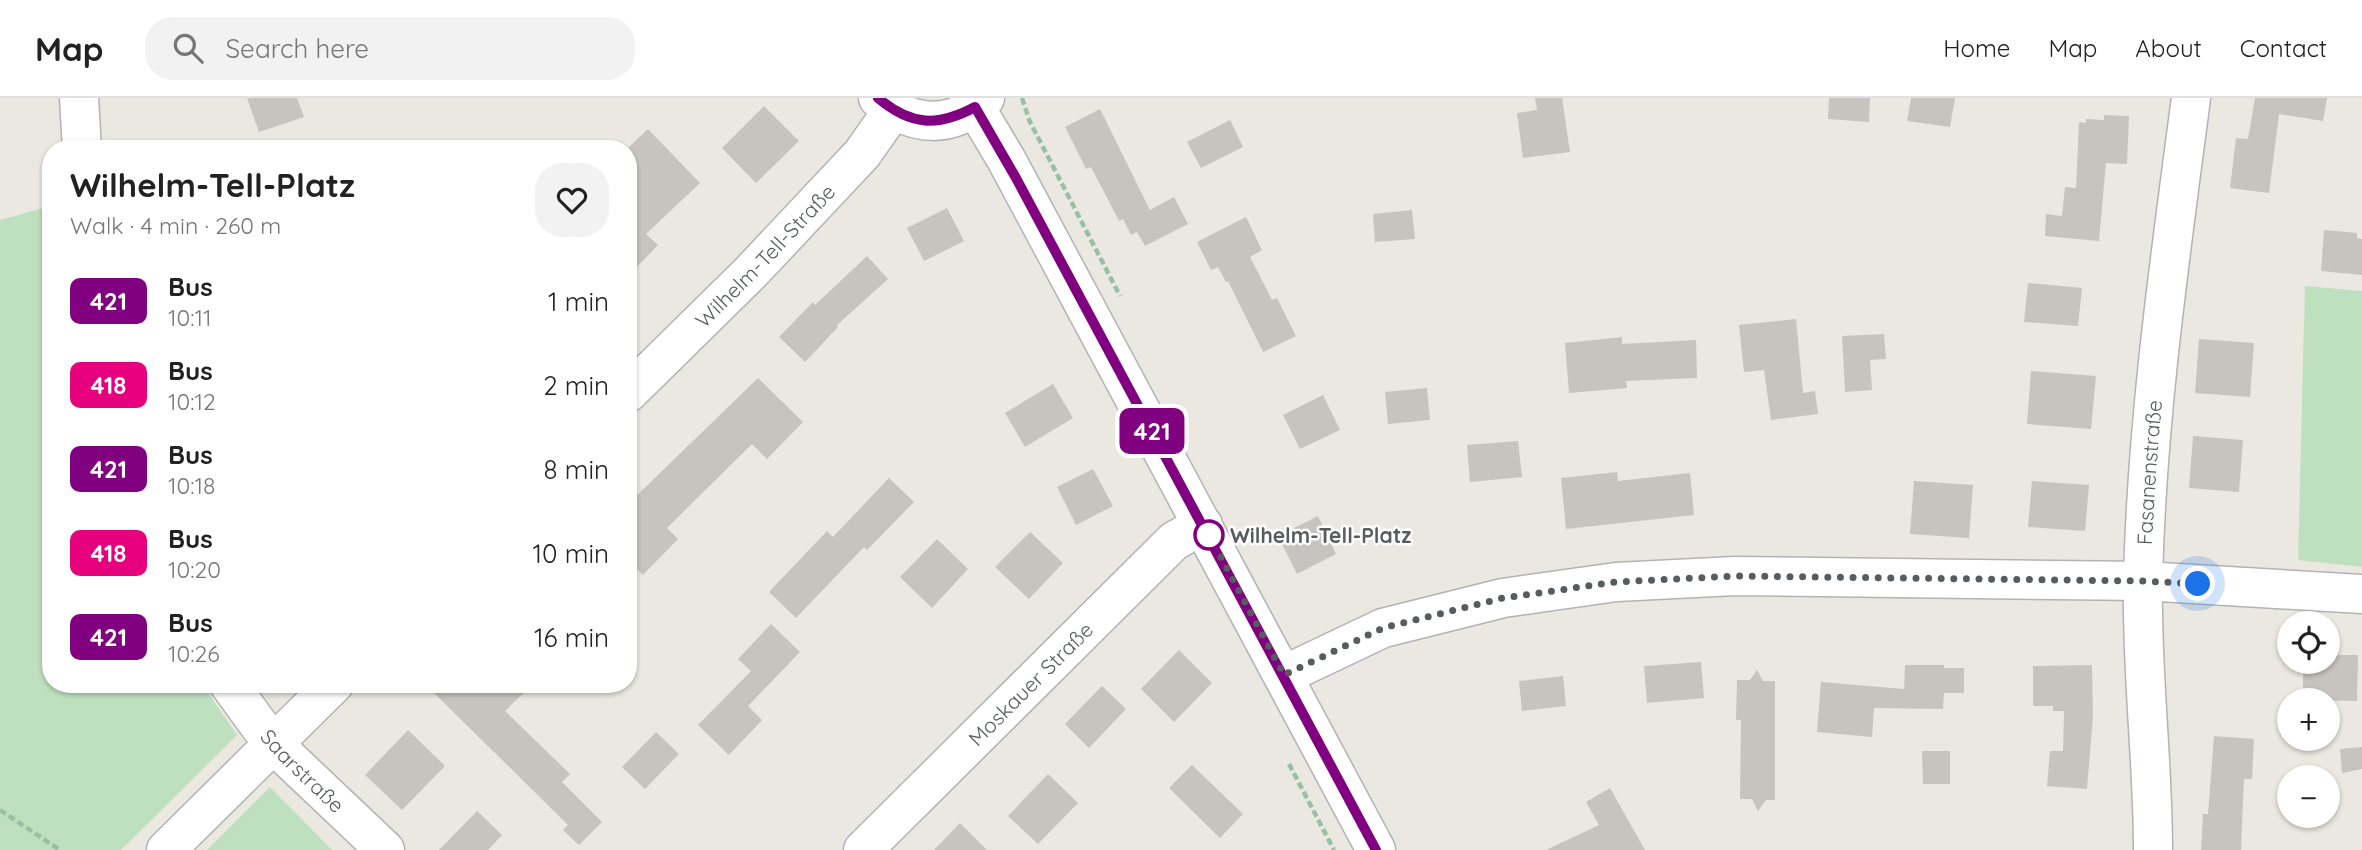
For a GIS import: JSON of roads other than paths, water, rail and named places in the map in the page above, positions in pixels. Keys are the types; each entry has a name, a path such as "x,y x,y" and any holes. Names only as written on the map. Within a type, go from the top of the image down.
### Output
{"street":[{"path":"79,98 81,140"},
{"name":"Fasanenstraße","path":"2153,850 2153,787 2143,581 2159,335 2191,98"},
{"path":"886,104 913,119 934,121 956,117 980,103 1006,159 1376,850"},
{"name":"Wilhelm-Tell-Straße","path":"637,384 751,272 867,149 886,104"},
{"name":"Moskauer Straße","path":"863,850 1174,541 1203,525"},
{"path":"1284,675 1383,628 1503,598 1616,582 1735,576 2143,581 2362,594"},
{"name":"Saarstraße","path":"236,693 275,742 384,850"},
{"path":"166,850 325,693"}],"place":[{"name":"Wilhelm-Tell-Platz","path":"1209,535"}]}
